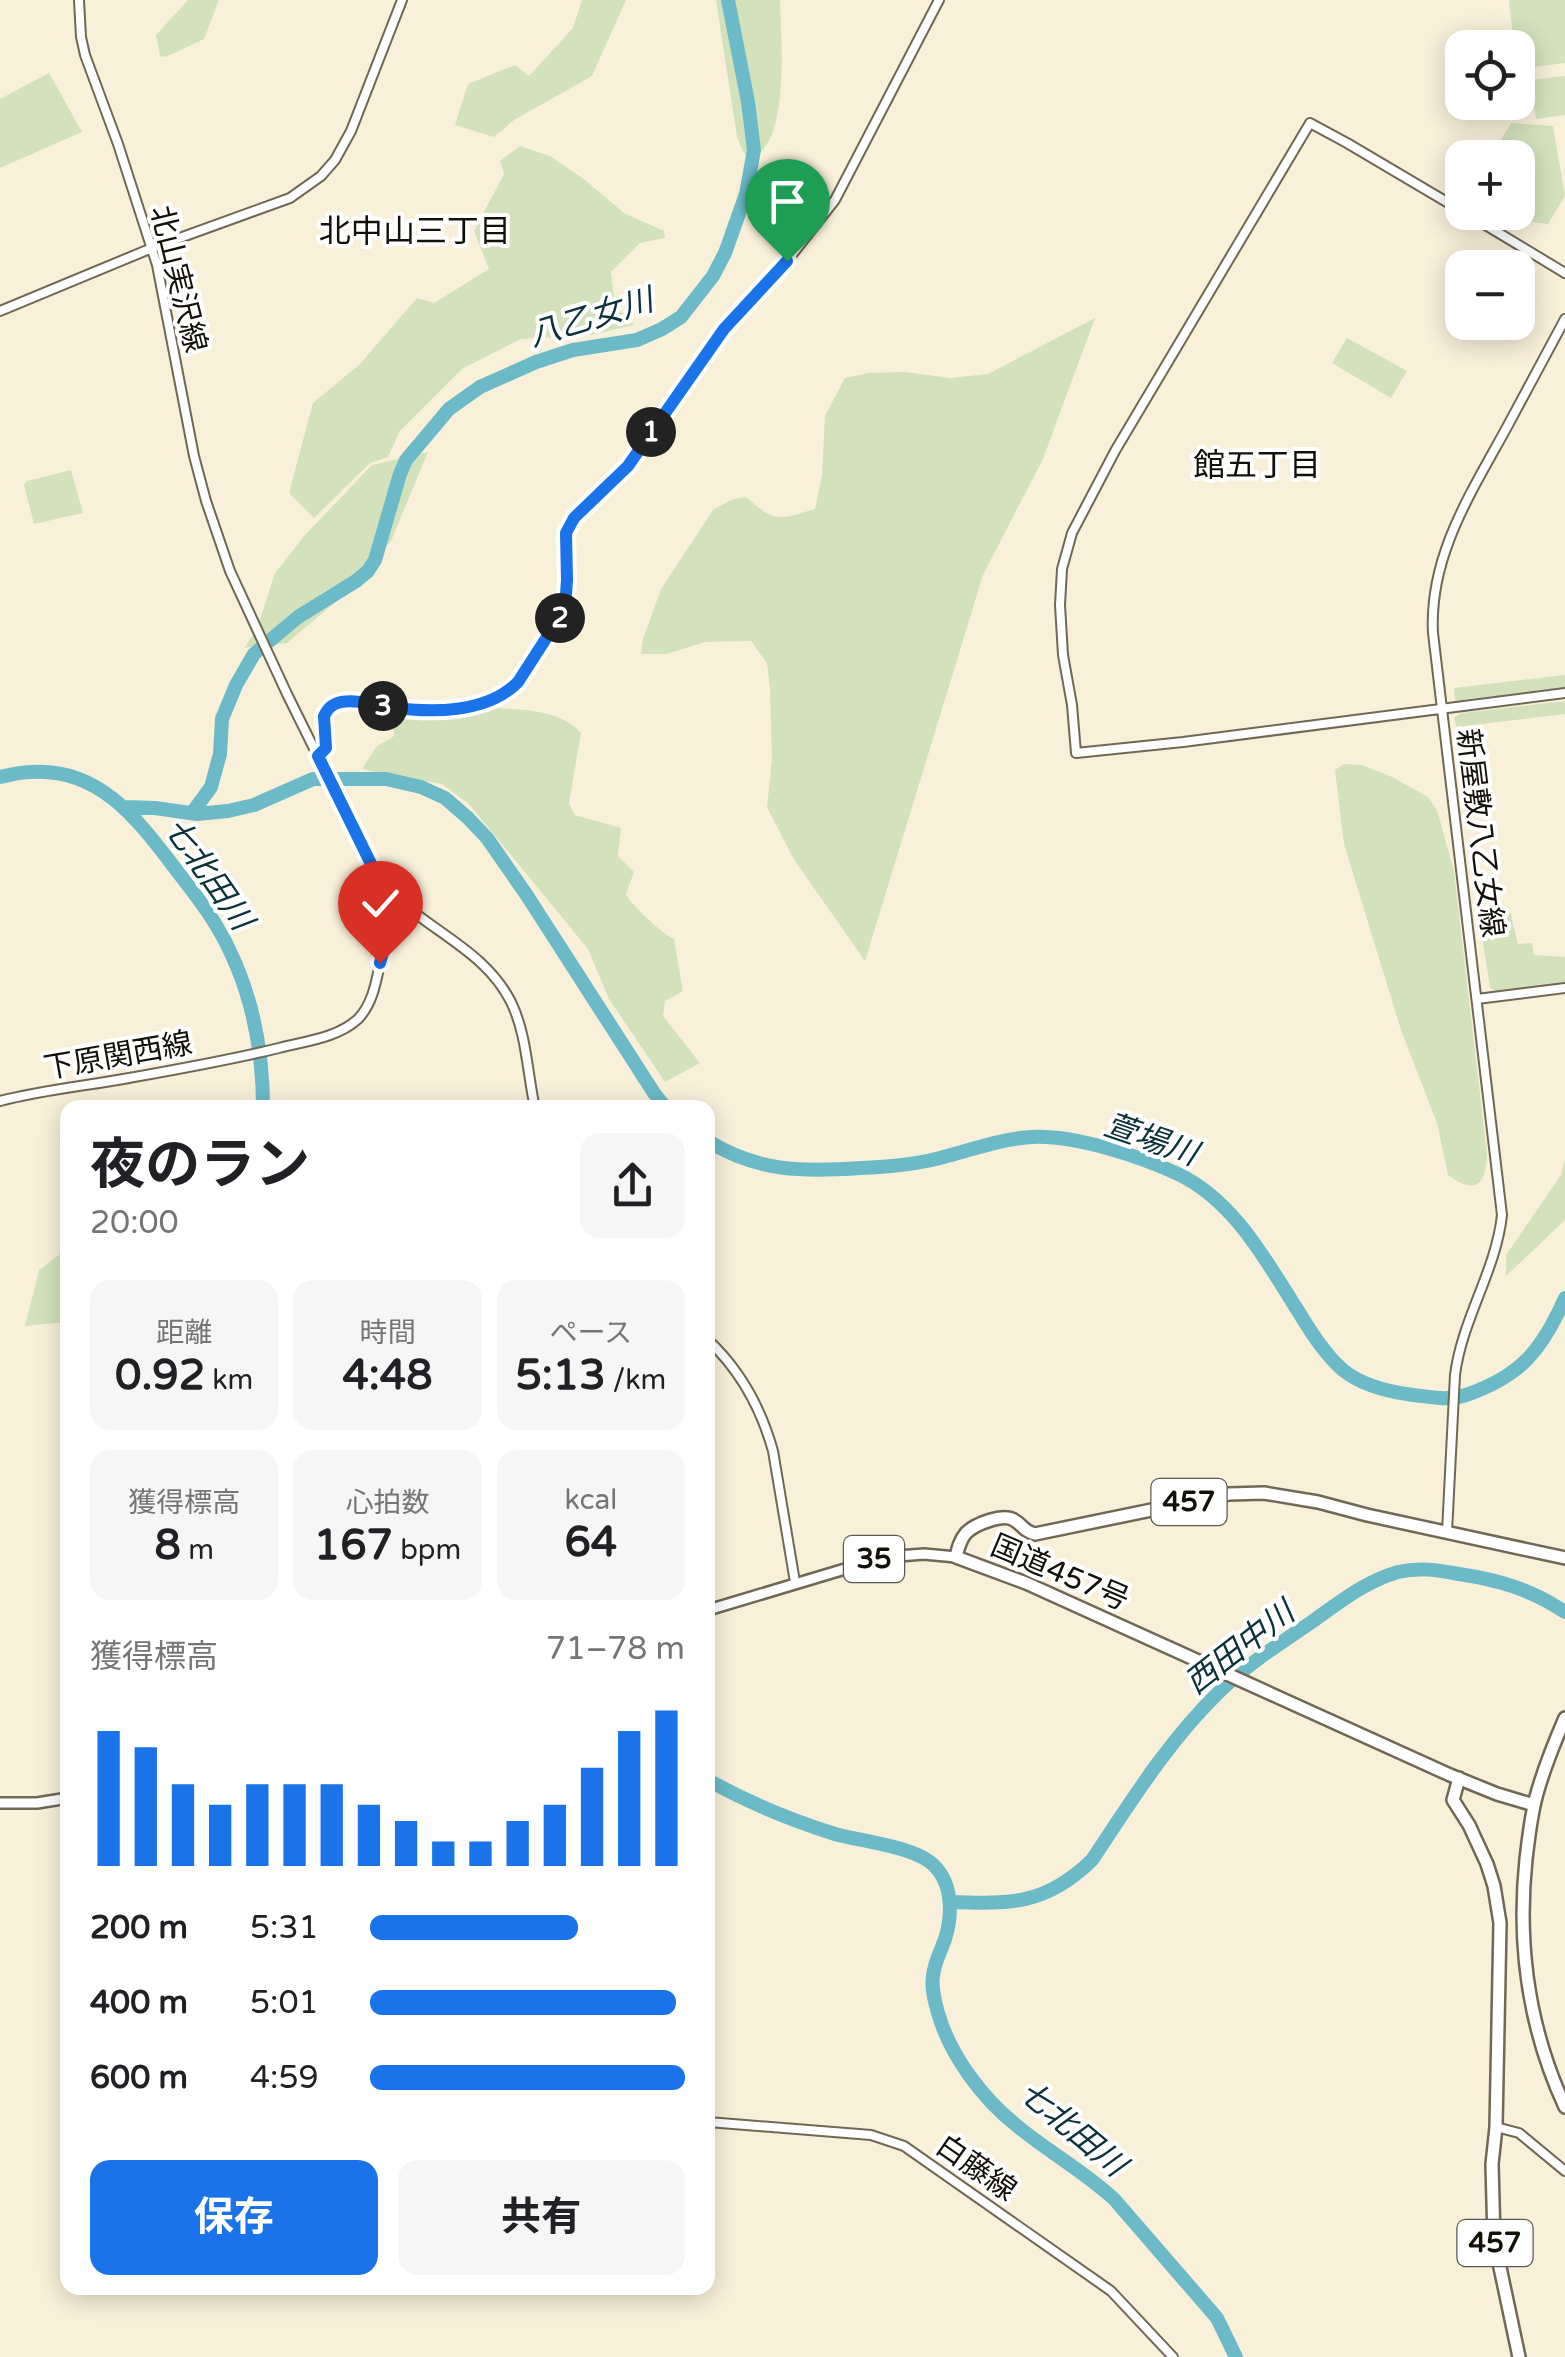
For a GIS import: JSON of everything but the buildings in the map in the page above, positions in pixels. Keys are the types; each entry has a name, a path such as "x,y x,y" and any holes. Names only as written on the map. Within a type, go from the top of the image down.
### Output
{"highway":[{"name":"国道457号","path":"1534,1805 1459,1778 1026,1583 956,1557 969,1530 1004,1517 1013,1519 1025,1532 1035,1534 1229,1494 1264,1493 1565,1558"},
{"path":"1565,1718 1534,1805 1523,1888 1524,1947 1537,2028 1565,2107"},
{"name":"457","path":"1459,1778 1453,1800 1487,1864 1500,1924 1492,2164 1494,2239 1518,2357"}],"main road":[{"name":"35","path":"715,1608 885,1557 956,1557"},
{"path":"0,1804 60,1799"}],"street":[{"name":"北山実沢線","path":"79,0 85,55 152,248 194,456 230,570 377,876 405,907"},
{"path":"0,312 152,248 290,198 321,176 335,160 350,131 402,0"},
{"path":"319,758 326,748 324,716 333,704 347,701 410,710 451,710 497,698 518,682 565,609 566,533 574,518 628,466 724,329 787,261 835,200 939,0"},
{"path":"1445,201 1310,123 1077,522 1062,569 1060,605 1076,754 1565,693"},
{"path":"1493,230 1565,273"},
{"name":"新屋敷八乙女線","path":"1447,1532 1455,1375 1462,1338 1493,1258 1502,1215 1432,613 1443,552 1453,527 1565,319"},
{"path":"405,907 476,957 495,976 516,1012 524,1037 534,1100"},
{"name":"下原関西線","path":"0,1101 243,1056 343,1029 365,1010 374,992 388,936 405,907"},
{"path":"1477,998 1565,988"},
{"path":"715,1348 744,1384 768,1431 796,1582"},
{"name":"白藤線","path":"715,2123 871,2135 904,2146 1111,2291 1173,2357"},
{"path":"1496,2126 1519,2133 1565,2171"}],"green space":[{"path":"188,0 219,0 204,39 166,57 160,56 156,35"},
{"path":"582,0 626,0 592,76 514,120 494,137 455,125 468,84 515,65 529,76 573,28"},
{"path":"716,0 780,0 779,104 769,142 756,155 744,154 737,137"},
{"path":"1509,0 1565,0 1565,63 1535,67 1535,30 1512,30"},
{"path":"49,73 82,132 0,168 0,99"},
{"path":"1565,76 1565,115 1536,119 1535,79"},
{"path":"1511,123 1553,126 1565,196 1548,224 1535,222 1535,140 1501,140"},
{"path":"520,146 550,156 624,213 664,231 665,238 640,243 611,272 615,305 634,325 591,335 521,339 462,369 400,431 388,457 370,463 314,518 289,493 313,403 360,364 417,298 434,303 489,269 474,231 504,174 500,161"},
{"path":"1095,318 1043,459 983,575 865,961 793,858 767,807 772,759 767,663 751,641 705,642 667,654 641,654 643,639 661,589 713,510 746,497 778,517 815,509 822,475 825,416 845,378 868,373 905,372 950,378 988,374"},
{"path":"1347,338 1407,371 1391,398 1332,363"},
{"path":"428,452 391,541 338,600 287,643 244,648 257,629 275,573 305,535 372,465"},
{"path":"71,470 83,513 34,524 24,485"},
{"path":"1565,675 1565,689 1455,702 1454,688"},
{"path":"1565,701 1565,714 1456,727 1454,718 1461,713"},
{"path":"493,708 551,715 581,733 569,803 575,815 621,828 618,856 634,872 626,894 648,919 674,939 683,991 665,1001 663,1016 700,1063 665,1082 609,999 588,949 469,804 442,784 362,769 376,747 394,736 393,724 404,714 443,716"},
{"path":"1344,764 1362,765 1392,777 1428,797 1437,810 1454,871 1487,1154 1484,1174 1472,1186 1448,1175 1437,1123 1401,1030 1344,844 1335,770"},
{"path":"1509,907 1518,944 1532,943 1534,955 1565,957 1565,984 1495,992 1490,987 1478,911"},
{"path":"1565,1159 1565,1220 1506,1276 1506,1255 1561,1175"},
{"path":"60,1254 60,1323 25,1326 39,1270"}],"waterway":[{"name":"八乙女川","path":"192,813 211,787 220,754 222,719 254,654 298,617 368,571 375,560 406,460 449,409 480,387 536,362 573,350 637,340 662,329 681,317 713,276 746,194 754,150 728,0"},
{"name":"七北田川","path":"0,777 54,773 95,786 128,812 157,845 211,917 237,968 257,1036 262,1100"},
{"name":"萱場川","path":"125,807 197,814 228,811 254,805 313,779 386,779 421,787 445,798 487,838 660,1100"},
{"name":"萱場川","path":"715,1145 745,1159 800,1169 908,1164 1032,1137 1087,1143 1145,1160 1197,1185 1230,1213 1335,1363 1367,1384 1404,1394 1453,1398 1501,1379 1538,1347 1565,1298"},
{"name":"西田中川","path":"950,1902 1027,1899 1075,1875 1092,1860 1168,1750 1221,1690 1266,1654 1375,1581 1406,1570 1444,1571 1514,1587 1565,1612"},
{"name":"七北田川","path":"715,1784 802,1823 921,1856 938,1869 947,1888 950,1908 933,1990 943,2029 959,2060 1003,2114 1114,2199 1217,2318 1236,2357"}],"district":[{"name":"北中山三丁目","path":"415,232"},
{"name":"館五丁目","path":"1257,466"}],"route":[{"path":"380,963 388,936 405,907 377,876 318,756 326,748 326,712 333,704 347,701 410,710 451,710 508,692 565,609 566,533 574,518 628,466 724,329 787,261"}]}
